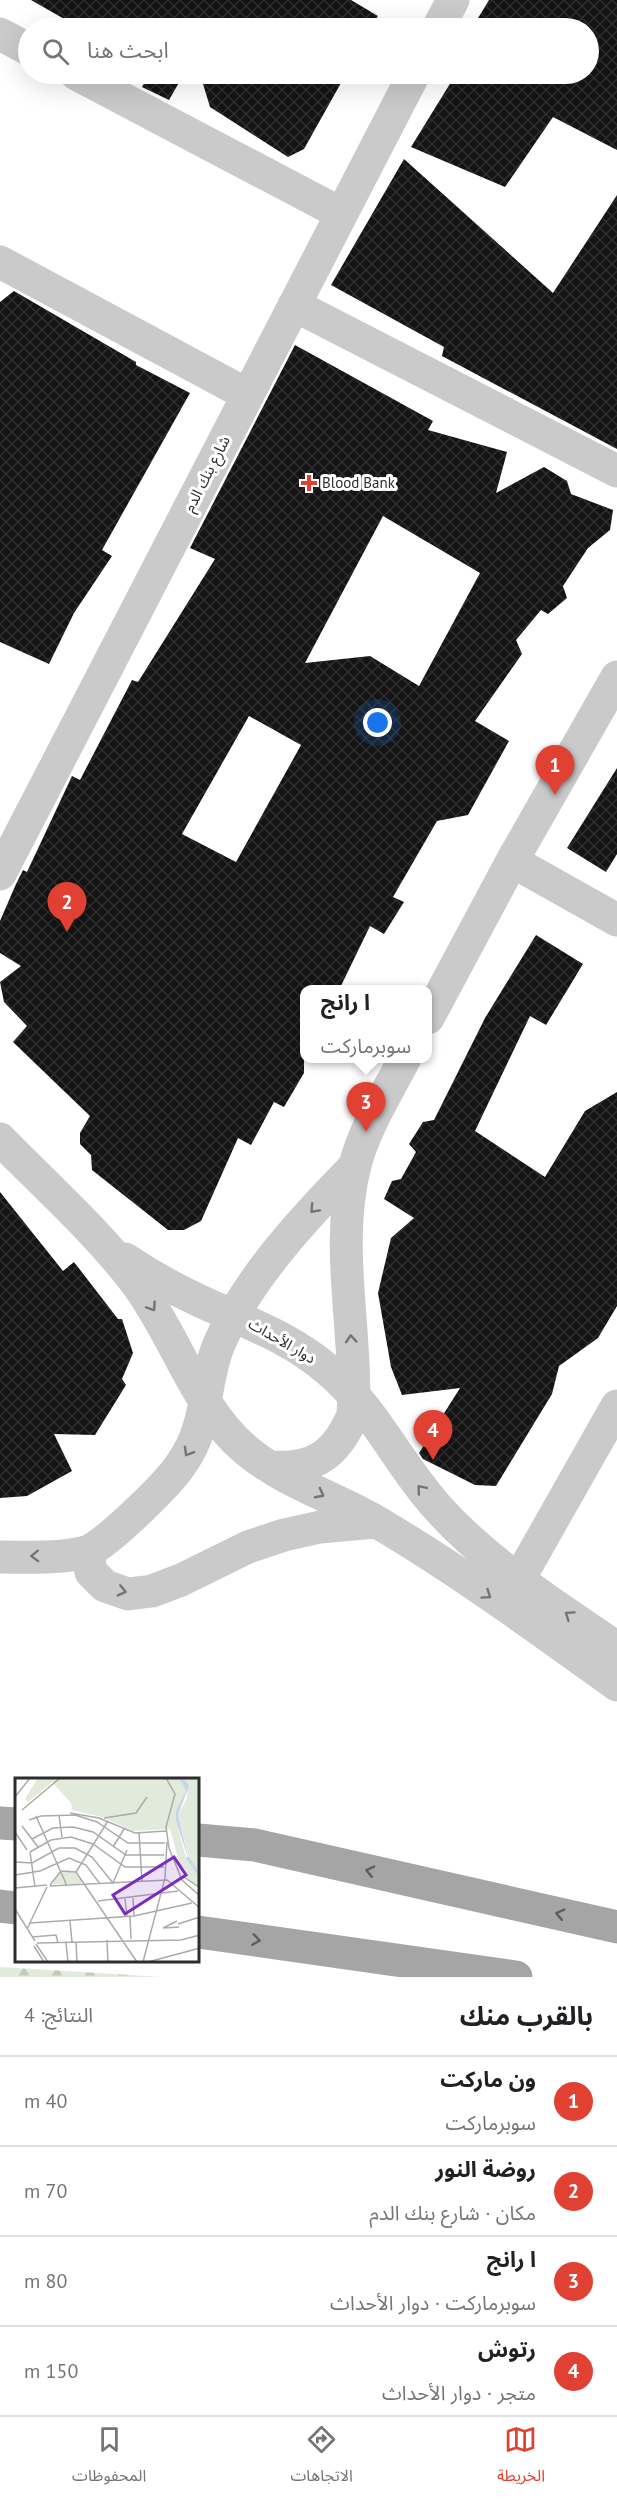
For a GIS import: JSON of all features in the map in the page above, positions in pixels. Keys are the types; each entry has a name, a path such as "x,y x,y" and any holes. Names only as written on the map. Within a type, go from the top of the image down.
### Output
{"main road":[{"path":"0,1823 15,1824"},
{"path":"200,1840 255,1845 617,1927"},
{"path":"0,1906 15,1908"},
{"path":"200,1932 516,1977"}],"street":[{"path":"443,18 453,0"},
{"path":"0,33 18,43"},
{"path":"95,84 340,213"},
{"name":"شارع بنك الدم","path":"0,874 409,84"},
{"path":"0,262 248,395"},
{"path":"294,305 617,471"},
{"path":"432,1011 512,861 617,677"},
{"path":"512,861 617,920"},
{"path":"270,1467 292,1468 312,1463 331,1452 344,1435 353,1415 354,1394 347,1277 348,1221 355,1166 368,1128 403,1063"},
{"path":"0,1139 104,1245 136,1284 162,1322 204,1403 244,1449 270,1467 375,1522 554,1640 617,1685"},
{"path":"0,1557 88,1552 115,1531 177,1470 195,1439 219,1342 234,1316 304,1220 355,1166"},
{"name":"دوار الأحداث","path":"104,1245 169,1285 267,1330 299,1348 328,1369 354,1394 395,1454 440,1510 464,1534 519,1579 617,1648"},
{"path":"519,1579 617,1406"},
{"path":"88,1552 91,1572 105,1586 128,1594 152,1591 181,1580 248,1547 284,1535 320,1527 375,1522"}],"green space":[{"path":"0,1967 162,1977 0,1977"}],"building":[{"path":"31,0 351,0 378,16 377,18 62,18"},
{"path":"489,0 617,0 617,150 553,117 505,187 411,147 450,84 599,84 599,18 478,18"},
{"path":"144,84 178,84 169,100 142,87"},
{"path":"203,84 340,84 304,149 288,157 210,107"},
{"path":"404,159 553,293 617,195 617,449 442,356 444,347 331,285"},
{"path":"14,291 136,362 136,365 190,393 102,550 112,556 74,613 49,664 0,642 0,302"},
{"path":"295,345 433,421 428,430 507,452 496,493 544,467 567,481 571,494 613,510 610,530 588,548 563,586 567,598 548,614 541,610 516,640 522,654 475,721 509,741 468,815 437,821 393,897 404,902 384,934 370,926 341,985 300,985 300,1063 304,1063 304,1073 284,1107 274,1102 251,1145 238,1138 201,1221 184,1230 168,1230 92,1170 91,1155 80,1144 80,1133 90,1116 13,1042 27,1026 4,1002 0,982 21,966 0,953 0,921 23,870 27,872 72,776 80,780 132,680 138,682 215,559 190,548","holes":["383,516 480,573 419,686 370,656 305,663","249,716 301,745 236,862 182,834"]},
{"path":"617,768 617,854 606,872 567,848"},
{"path":"536,935 583,964 546,1025 530,1016 475,1131 545,1177 585,1111 617,1092 617,1306 598,1338 559,1366 552,1394 496,1486 475,1485 423,1459 419,1453 460,1388 402,1395 391,1367 378,1293 391,1238 414,1218 384,1199 392,1181 401,1179 416,1152 409,1144 423,1122 434,1120 485,1018"},
{"path":"0,1192 63,1271 74,1262 118,1319 122,1319 133,1353 122,1379 126,1385 95,1435 54,1434 72,1471 27,1496 0,1498"}],"place":[{"name":"Blood Bank","path":"309,483"},
{"name":"ون ماركت","path":"555,795"},
{"name":"روضة النور","path":"67,932"},
{"name":"ا رانج","path":"366,1132"},
{"name":"رتوش","path":"433,1460"}]}
